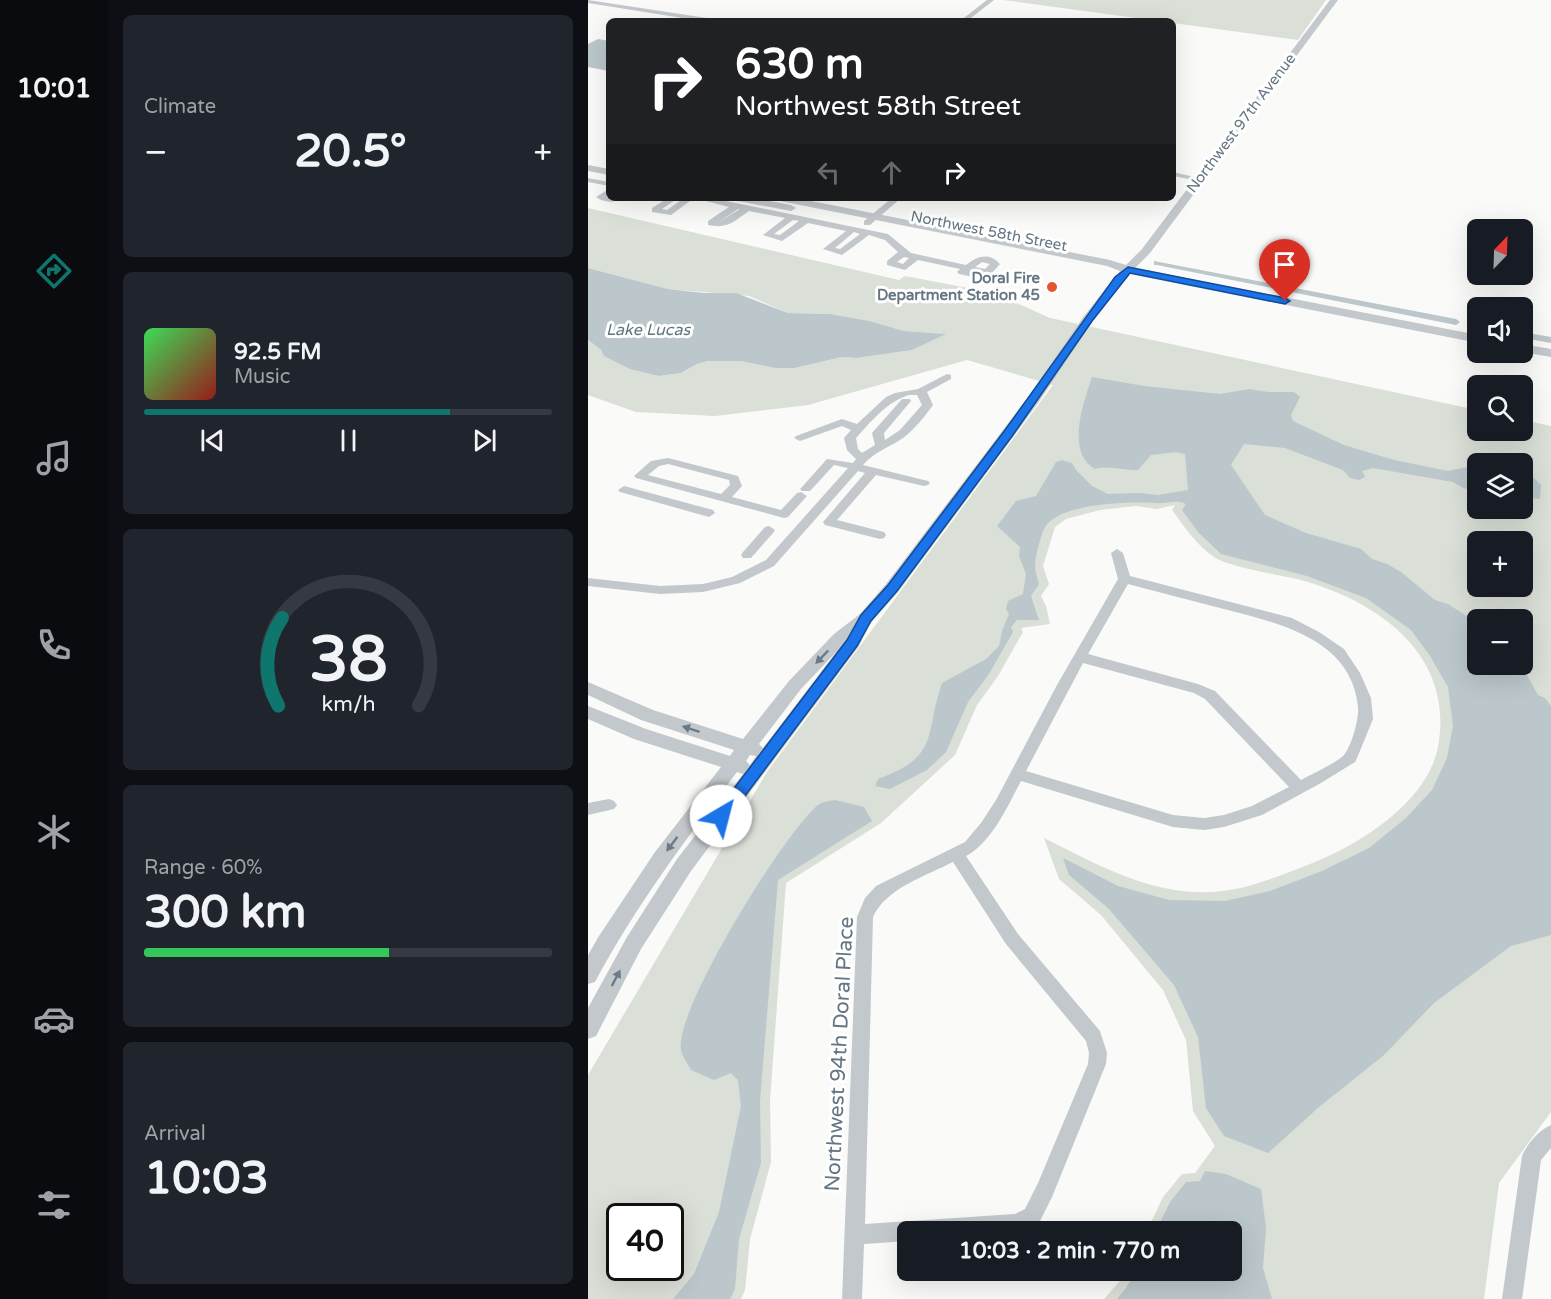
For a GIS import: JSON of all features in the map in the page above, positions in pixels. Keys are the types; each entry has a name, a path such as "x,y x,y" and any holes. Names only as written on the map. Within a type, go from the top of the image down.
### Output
{"street":[{"path":"631,7 645,0"},
{"path":"967,18 992,0"},
{"name":"Northwest 97th Avenue","path":"588,1029 634,943 684,865 852,642 866,618 906,569 1033,400 1118,279 1146,251 1334,0"},
{"path":"588,1 695,18"},
{"path":"588,160 606,163"},
{"path":"588,168 606,171"},
{"path":"1176,174 1199,178"},
{"path":"588,179 606,182"},
{"path":"669,201 655,210 668,213 686,201"},
{"name":"Northwest 58th Street","path":"790,201 870,224"},
{"path":"870,224 853,229 828,249 842,252 894,201"},
{"path":"747,208 722,225 711,223 737,202 747,208 853,229"},
{"name":"Northwest 58th Street","path":"737,202 870,224 1105,271 1128,270 1467,337"},
{"path":"792,217 767,235 782,238 807,220"},
{"path":"870,224 891,238 903,253 967,267 980,259 994,261 995,264 981,276 962,272 967,267"},
{"path":"903,253 890,263 905,267 916,257"},
{"path":"1533,350 1551,353"},
{"path":"921,392 924,388 947,377"},
{"path":"859,463 849,438 890,397 909,391 921,392"},
{"path":"588,582 660,590 703,588 736,580 770,563 859,463 881,445 896,438 928,405 921,392"},
{"path":"881,445 878,433 906,401"},
{"path":"800,438 842,422 859,429"},
{"path":"724,498 736,486 734,478 668,461 655,463 639,476 808,520"},
{"path":"784,514 831,461 859,463 873,471 924,483"},
{"path":"873,471 828,522 880,535"},
{"path":"624,490 709,513"},
{"path":"747,555 769,530"},
{"path":"1016,774 1173,820 1204,824 1224,821 1257,811 1298,787 1317,779 1350,758 1366,719 1364,698 1353,673 1339,652 1314,635 1287,621 1125,579 1117,553"},
{"name":"Northwest 94th Doral Place","path":"852,1299 865,917 871,903 882,891 971,846 986,827 1125,579"},
{"name":"Northwest 97th Avenue","path":"588,975 606,942 662,858 733,764 795,685 840,638 866,618"},
{"path":"1080,657 1198,689 1210,695 1298,787"},
{"path":"588,688 647,715 767,754"},
{"path":"594,715 616,702"},
{"path":"594,715 640,734 754,771"},
{"path":"588,808 609,805"},
{"path":"853,1235 1016,1224 1032,1216 1045,1190 1096,1064 1098,1053 1094,1037 1012,939 956,854"},
{"path":"1512,1299 1532,1156 1551,1134"}],"shaded area":[{"path":"1003,0 1326,0 1298,40 1176,23 1176,18 1136,18"},
{"path":"588,208 899,280 905,276 994,293 1050,318 1467,408 1467,441 1533,441 1533,422 1551,426 1551,1112 1499,1183 1484,1299 1104,1299 1120,1281 1242,1281 1242,1221 1152,1221 1163,1197 1182,1174 1195,1173 1215,1146 1193,1111 1186,1040 1163,990 1101,915 1059,879 1044,838 1108,869 1152,885 1199,892 1244,887 1275,878 1325,858 1367,835 1405,805 1420,787 1431,768 1438,747 1440,715 1435,686 1423,660 1406,638 1384,619 1330,590 1301,580 1231,564 1214,557 1186,529 1172,510 1175,505 1157,509 1136,506 1100,510 1066,519 1055,527 1043,566 1049,584 1041,596 1050,624 1021,628 1023,632 998,676 977,705 955,755 881,823 786,883 770,1100 771,1162 750,1239 745,1290 741,1299 588,1299 588,1075 767,772 1053,385 967,360 808,405 715,416 636,412 588,395 588,340 601,350 604,356 659,376 681,373 708,361 741,361 795,368 842,357 857,358 912,350 945,334 904,331 870,321 830,314 788,313 749,296 668,289 588,268"}],"water":[{"path":"598,39 606,40 606,70 588,67 588,44"},
{"name":"Lake Lucas","path":"588,268 668,289 704,293 736,293 788,313 830,314 870,321 904,331 946,334 912,350 857,358 842,357 795,368 776,368 741,361 708,361 681,373 659,376 630,369 604,356 601,350 588,340"},
{"path":"1092,377 1144,386 1220,394 1249,389 1294,392 1300,397 1291,415 1293,421 1344,445 1394,460 1448,471 1467,467 1467,489 1453,482 1373,468 1362,471 1365,477 1359,480 1350,478 1343,470 1285,448 1244,444 1231,465 1265,515 1306,533 1361,549 1372,559 1401,572 1435,600 1448,604 1467,616 1467,675 1527,675 1538,695 1545,698 1551,706 1551,935 1511,946 1434,1003 1384,1055 1319,1107 1268,1153 1224,1136 1206,1108 1198,1037 1174,985 1109,909 1069,875 1063,858 1118,886 1169,900 1225,901 1270,891 1322,871 1369,848 1406,818 1432,790 1447,758 1453,726 1448,687 1411,630 1366,598 1307,576 1221,554 1198,532 1182,510 1186,504 1129,502 1084,507 1070,511 1057,516 1048,523 1043,531 1035,566 1039,584 1031,596 1039,620 1017,620 1011,627 1013,632 989,674 968,702 946,752 927,770 890,789 875,786 878,779 912,762 921,752 927,742 942,683 986,659 999,646 1009,614 1006,609 1008,601 1023,594 1026,574 1019,556 1020,547 997,526 1016,501 1036,496 1056,462 1062,460 1072,463 1092,486 1108,494 1158,495 1188,490 1185,454 1176,452 1151,455 1138,470 1095,469 1086,461 1079,439 1079,426"},
{"path":"1533,478 1541,485 1540,499 1533,499"},
{"path":"835,800 864,807 872,821 778,880 760,1101 761,1163 739,1239 735,1289 730,1299 673,1299 694,1274 719,1212 741,1106 738,1080 731,1073 714,1080 691,1070 681,1050 684,1029 695,999 713,962 758,884 802,822 818,805"},
{"path":"1205,1171 1226,1174 1261,1189 1266,1228 1263,1268 1272,1299 1117,1299 1130,1281 1242,1281 1242,1221 1161,1221 1170,1202 1186,1182 1200,1181"}],"waterway":[{"path":"1157,263 1456,322"},
{"path":"1533,337 1551,340"}],"place":[{"name":"Doral Fire Department Station 45","path":"1052,287"}],"route":[{"path":"721,816 852,642 866,618 892,588 1009,433 1118,279 1128,270 1285,301"}]}
